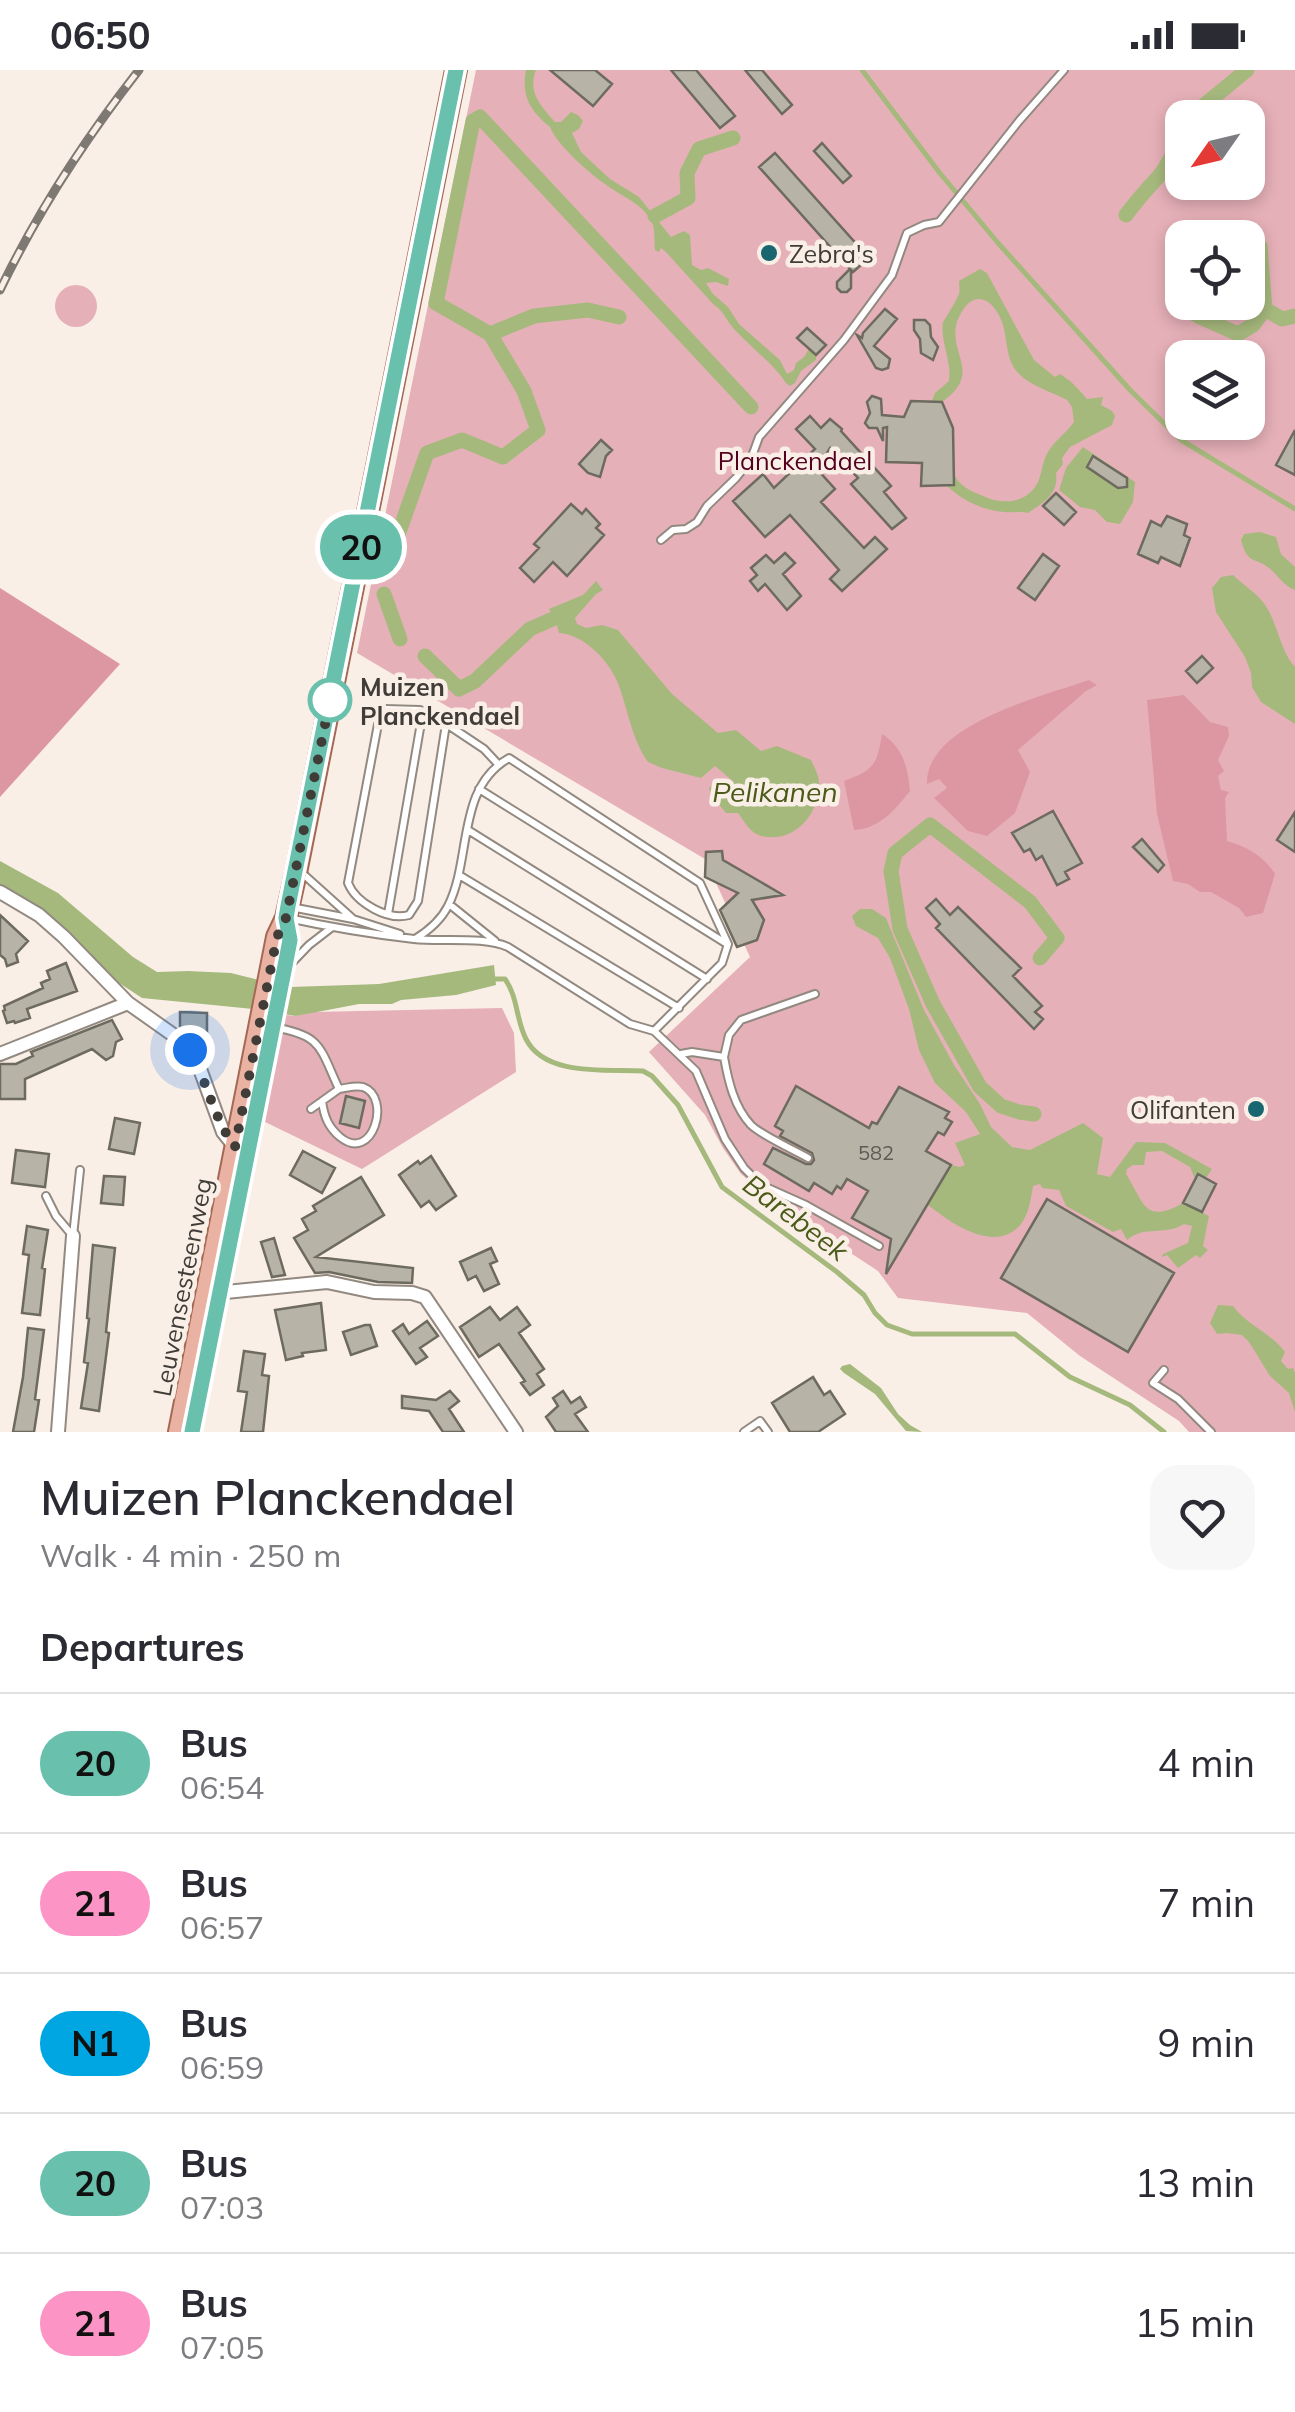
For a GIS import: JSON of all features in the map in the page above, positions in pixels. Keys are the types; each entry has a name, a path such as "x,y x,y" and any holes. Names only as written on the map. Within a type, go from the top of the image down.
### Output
{"main road":[{"name":"Leuvensesteenweg","path":"179,1432 212,1294 277,937 288,912 456,70"},
{"name":"Leuvensesteenweg","path":"241,1149 284,971 290,940 288,912"},
{"name":"Leuvensesteenweg","path":"192,1432 212,1294"}],"street":[{"path":"0,892 39,915 128,1003 190,1050 223,1132 241,1149"},
{"path":"0,1054 128,1003"},
{"path":"58,1432 73,1236"},
{"path":"212,1294 327,1282 425,1298 516,1432"}],"lane":[{"path":"661,540 674,530 698,522 707,506 736,478 752,459 758,438 844,340 892,275 907,233 939,222 1064,70"},
{"path":"446,724 418,901 409,916 399,918 364,902 348,883 384,709 423,711 446,724 484,749 498,764"},
{"path":"388,914 423,711"},
{"path":"288,912 353,919 415,939 428,931 449,904 459,875 474,798 498,764 508,758 700,883 728,944 722,963 654,1032"},
{"path":"479,789 728,944"},
{"path":"468,830 708,979"},
{"path":"297,868 353,919"},
{"path":"459,875 679,1008"},
{"path":"449,904 495,941 630,1024 654,1032 696,1071 725,1139 756,1180 879,1246"},
{"path":"288,912 332,928 415,939 495,941"},
{"path":"284,971 308,945 332,928"},
{"path":"808,1158 753,1127 737,1102 724,1057 729,1036 741,1020 815,994"},
{"path":"272,1027 302,1032 311,1039 326,1059 338,1089"},
{"path":"680,1054 724,1057"},
{"path":"312,1109 322,1101 338,1089 360,1086 370,1090 376,1098 376,1121 371,1134 364,1142 345,1141 330,1128 322,1101"},
{"path":"73,1236 80,1170"},
{"path":"46,1196 73,1236"},
{"path":"1164,1370 1152,1383 1178,1399 1211,1432"},
{"path":"744,1432 760,1421 768,1432"}],"green space":[{"name":"Planckendael","path":"476,70 1295,70 1295,1432 1189,1432 1179,1421 1080,1356 1027,1313 898,1298 878,1271 779,1206 741,1174 705,1115 649,1052 750,957 705,859 357,653"},
{"path":"76,285 91,291 97,306 91,321 76,327 61,321 55,306 61,291"},
{"path":"502,1008 514,1033 516,1072 362,1169 265,1122 266,1093 286,1015"}],"shaded area":[{"path":"0,588 120,664 0,797"},
{"path":"1089,680 1097,685 1018,750 1030,772 1015,813 987,836 968,831 934,798 947,788 939,779 927,784 932,763 945,745 966,729 1017,704"},
{"path":"1184,695 1210,722 1228,727 1229,736 1218,760 1224,771 1218,776 1221,790 1229,792 1225,798 1227,841 1254,853 1275,874 1263,913 1246,917 1239,908 1211,892 1200,892 1173,881 1157,814 1147,700"},
{"path":"882,734 903,759 910,791 879,822 854,830 844,781 872,765"}],"water":[{"path":"526,70 536,70 534,92 555,122 561,122 571,112 583,121 572,133 581,152 610,179 639,197 671,237 684,231 690,235 692,265 729,279 728,286 706,283 739,324 780,360 787,374 809,349 816,355 795,383 786,383 665,251 655,250 653,225 645,212 591,173 559,142 529,102"},
{"path":"980,269 987,273 1034,360 1055,377 1060,374 1068,379 1087,399 1103,397 1101,405 1115,416 1112,425 1070,447 1056,473 1053,492 1028,513 994,511 975,504 949,488 935,473 953,472 965,487 990,499 1021,498 1038,482 1048,452 1074,422 1067,400 1029,382 1014,368 998,313 982,299 964,308 955,329 961,380 942,402 932,401 949,381 943,322 959,294 959,281"},
{"path":"1083,447 1135,482 1133,502 1120,524 1107,522 1095,510 1080,507 1059,490 1066,468"},
{"path":"1260,532 1276,537 1281,554 1295,567 1295,590 1246,554 1241,540 1244,534"},
{"path":"1233,575 1263,602 1295,667 1295,724 1261,702 1252,687 1245,657 1216,612 1212,588 1221,577"},
{"name":"Pelikanen","path":"596,581 603,590 575,618 577,624 618,630 672,694 718,733 736,730 761,751 777,746 811,760 818,777 818,795 803,824 784,835 761,836 738,813 726,813 711,795 711,786 722,796 734,782 715,766 701,778 648,762 613,673 586,643 559,633 549,609 583,595"},
{"path":"0,861 58,893 133,957 157,972 231,973 259,980 253,1009 142,998 113,979 45,912 0,885"},
{"path":"860,909 872,909 886,918 924,1010 954,1065 991,1127 1012,1147 1030,1150 1083,1123 1103,1138 1097,1174 1110,1177 1136,1142 1165,1143 1212,1169 1206,1178 1198,1174 1195,1179 1190,1167 1162,1151 1146,1152 1144,1165 1133,1165 1126,1174 1153,1211 1183,1203 1209,1216 1203,1246 1208,1250 1200,1258 1196,1255 1178,1268 1167,1255 1162,1257 1188,1243 1192,1226 1184,1224 1140,1233 1127,1240 1121,1229 1113,1232 1066,1206 1059,1190 1042,1188 1040,1184 1033,1186 1021,1224 999,1237 973,1233 928,1205 951,1165 965,1165 955,1143 980,1134 966,1112 935,1083 919,1050 890,958 878,938 856,926 852,916"},
{"path":"494,965 496,985 456,995 392,1004 359,1004 296,1016 284,1014 290,987 379,984"},
{"path":"1218,1305 1233,1306 1285,1352 1281,1361 1295,1373 1295,1412 1289,1393 1270,1376 1242,1335 1217,1334 1210,1323"},
{"path":"850,1364 881,1388 898,1414 922,1432 906,1431 875,1394 840,1369"}],"building":[{"path":"550,70 595,70 612,84 593,106"},
{"path":"671,70 696,70 735,116 720,128"},
{"path":"745,70 762,70 792,105 782,114"},
{"path":"822,143 851,176 843,183 814,151"},
{"path":"775,153 869,258 851,270 851,288 847,292 837,288 837,282 850,269 759,167"},
{"path":"885,309 897,319 874,346 890,359 888,368 882,370 876,368 857,335 862,338"},
{"path":"914,320 925,320 930,325 931,337 938,347 933,360 921,353"},
{"path":"807,328 826,345 816,355 797,338"},
{"path":"872,396 881,399 882,415 904,417 911,401 942,402 953,428 954,485 921,486 922,463 886,462 887,427 883,428 883,441 877,428 869,428 865,423 870,413 867,402"},
{"path":"810,416 821,428 830,419 842,429 891,486 884,492 906,518 892,529 851,484 858,478 830,448 817,469 835,489 821,502 864,548 875,537 887,549 842,591 830,579 839,570 790,515 765,537 733,501 763,474 774,488 815,449 796,429"},
{"path":"1295,430 1295,475 1276,465"},
{"path":"601,440 612,450 606,456 600,477 579,464"},
{"path":"1093,456 1127,478 1127,487 1118,488 1087,467"},
{"path":"1056,493 1076,512 1064,525 1043,506"},
{"path":"571,504 582,514 586,509 604,535 567,576 553,562 534,582 520,568 539,548 534,544"},
{"path":"1167,516 1187,524 1184,535 1190,538 1180,566 1161,557 1158,563 1138,554 1151,521 1161,526"},
{"path":"785,553 795,563 783,574 801,596 787,610 765,584 758,591 750,581 757,575 751,568 766,555 774,563"},
{"path":"1043,554 1059,566 1035,600 1018,588"},
{"path":"1202,656 1213,668 1197,683 1186,671"},
{"path":"1053,811 1082,863 1065,872 1069,879 1057,885 1042,856 1036,860 1030,849 1024,852 1012,833"},
{"path":"1295,812 1295,852 1277,840"},
{"path":"1142,839 1164,865 1158,872 1133,847"},
{"path":"722,851 723,860 783,895 752,900 764,920 757,940 737,947 720,910 738,893 705,877 706,852"},
{"path":"936,899 950,915 958,907 1021,968 1013,976 1042,1006 1035,1012 1043,1019 1034,1029 936,928 940,924 926,908"},
{"path":"0,915 28,941 16,954 18,962 7,966 0,955"},
{"path":"66,963 77,991 27,1009 30,1018 7,1023 4,1006 43,988 41,983 50,979 47,971"},
{"path":"180,1012 207,1013 207,1037 191,1037 191,1031 180,1027"},
{"path":"112,1020 122,1039 116,1042 113,1056 106,1060 92,1049 25,1079 25,1099 0,1099 0,1064 16,1064 33,1056 31,1052"},
{"path":"796,1086 869,1128 872,1122 877,1124 899,1087 949,1112 945,1118 952,1122 944,1135 938,1132 926,1151 951,1165 886,1274 891,1239 852,1218 868,1191 847,1179 832,1194 814,1183 809,1191 764,1164 773,1148 806,1164 814,1160 812,1153 780,1136 783,1131 775,1126"},
{"path":"346,1096 365,1101 359,1128 340,1123"},
{"path":"115,1118 140,1123 134,1154 109,1149"},
{"path":"16,1150 49,1154 45,1187 12,1183"},
{"path":"303,1151 335,1168 322,1193 290,1175"},
{"path":"431,1156 456,1196 436,1210 429,1201 421,1207 399,1175"},
{"path":"1198,1174 1216,1184 1202,1212 1183,1203"},
{"path":"104,1176 125,1177 123,1205 101,1203"},
{"path":"361,1177 384,1215 316,1257 413,1268 412,1283 315,1273 294,1238 308,1230 302,1219 316,1211 313,1206"},
{"path":"1047,1199 1174,1273 1128,1352 1001,1278"},
{"path":"27,1226 48,1230 40,1315 22,1313 29,1255 23,1254"},
{"path":"274,1238 285,1275 272,1277 261,1242"},
{"path":"93,1245 115,1248 99,1411 81,1408 88,1363 84,1362"},
{"path":"491,1248 497,1261 490,1264 499,1284 484,1291 476,1276 468,1280 460,1262"},
{"path":"321,1303 326,1350 286,1360 275,1310"},
{"path":"490,1307 500,1320 517,1307 530,1325 519,1333 544,1369 537,1374 544,1385 530,1395 499,1344 479,1357 460,1327"},
{"path":"427,1321 438,1336 420,1348 427,1357 416,1364 393,1331 403,1324 409,1334"},
{"path":"370,1325 377,1346 351,1355 343,1332"},
{"path":"28,1328 44,1330 35,1399 39,1400 34,1432 13,1432 23,1377"},
{"path":"244,1351 265,1354 262,1375 269,1376 263,1432 241,1432 247,1392 238,1391"},
{"path":"813,1377 824,1395 830,1391 845,1414 818,1432 790,1432 772,1403"},
{"path":"450,1391 459,1401 449,1409 464,1432 443,1432 429,1411 402,1408 402,1396 436,1400"},
{"path":"563,1391 571,1403 580,1397 586,1407 575,1414 588,1432 556,1432 546,1417 558,1406 553,1398"}],"waterway":[{"path":"862,70 998,243 1131,391 1181,440 1295,509"},
{"path":"1210,100 1247,70"},
{"path":"619,317 588,310 534,316 490,334 436,303 473,121 480,117 751,407"},
{"path":"655,216 688,198 687,173 699,149 733,138"},
{"path":"1126,215 1165,167"},
{"path":"1265,309 1282,319 1295,316"},
{"path":"1207,320 1238,334 1257,320"},
{"path":"393,549 427,453 462,440 503,457 538,430 524,391 490,334"},
{"path":"384,594 400,639"},
{"path":"425,656 459,689 475,681 530,629 555,618"},
{"path":"1034,1114 1001,1106 980,1087 933,1004 900,929 891,871 895,853 930,825 1030,902 1057,938 1040,958"},
{"name":"Barebeek","path":"493,979 505,979 526,1039 547,1060 578,1069 643,1071 652,1076 678,1105 722,1187 837,1272 864,1295 887,1325 912,1334 1015,1334 1070,1377 1130,1405 1164,1432"}],"railway":[{"path":"0,290 64,176 139,70"}],"bus line":[{"name":"20","path":"192,1432 290,940 288,906 456,70"}],"place":[{"name":"Zebra's","path":"769,253"},
{"name":"Muizen Planckendael","path":"330,700"},
{"name":"Olifanten","path":"1256,1109"}],"route":[{"path":"190,1050 223,1132 235,1147 330,700"}]}
